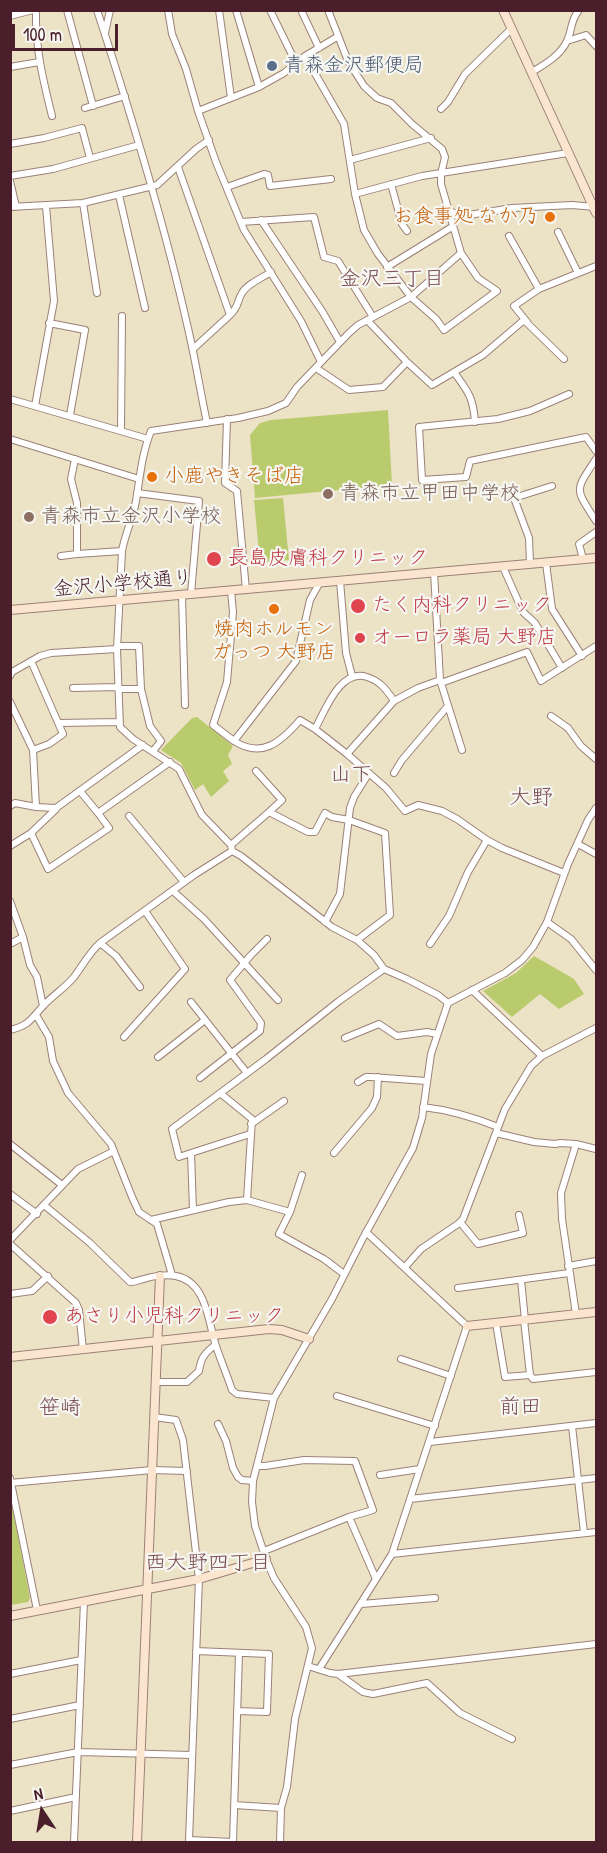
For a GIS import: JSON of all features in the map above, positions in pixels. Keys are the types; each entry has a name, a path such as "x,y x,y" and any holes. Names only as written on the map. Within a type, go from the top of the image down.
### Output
{"street":[{"path":"10,16 35,10 39,62 52,116"},
{"path":"67,10 93,106"},
{"path":"97,10 125,96 168,248 193,349 207,423"},
{"path":"105,35 110,10"},
{"path":"168,10 172,34 186,69 198,111 244,230 301,321 321,362"},
{"path":"219,10 231,98"},
{"path":"236,10 259,87"},
{"path":"270,10 296,63"},
{"path":"301,10 319,48"},
{"path":"305,56 344,124 355,194 364,230 387,267 411,297 436,319 444,330 497,291 472,272 460,253 441,184 445,157 442,149 391,103 377,98 364,86 348,61 328,10"},
{"path":"502,10 596,209"},
{"path":"532,72 552,60 567,41 570,24 579,10"},
{"path":"441,109 448,102 465,74 512,29"},
{"path":"567,41 586,35 597,46"},
{"path":"198,111 259,87 337,37"},
{"path":"10,67 39,62"},
{"path":"85,108 125,96"},
{"path":"10,144 82,128 90,159"},
{"path":"350,160 431,138"},
{"path":"10,181 13,207 83,203 157,184 209,140"},
{"path":"10,176 53,169 139,144"},
{"path":"355,194 422,176 568,153"},
{"path":"178,167 230,315"},
{"path":"227,187 264,174 268,175 270,186 332,178"},
{"path":"391,184 402,224 407,231"},
{"path":"119,195 145,308"},
{"path":"83,203 97,293"},
{"path":"448,210 458,215 469,215 512,208 572,205 596,209"},
{"path":"34,406 54,301 46,206"},
{"path":"241,222 314,217 324,257 338,261 370,319 407,362 432,385 483,355 524,320 527,322"},
{"path":"261,220 340,342"},
{"path":"387,267 452,227"},
{"path":"558,232 578,273"},
{"path":"509,236 539,289"},
{"path":"448,1003 438,995 384,969 375,955 357,940 325,922 232,848 202,815 179,769 120,727 117,648 124,536 136,503 139,479 151,431 268,411 286,403 297,387 358,325 411,297 460,253"},
{"path":"564,359 514,306 539,289 597,266"},
{"path":"193,349 237,308 247,288 271,272"},
{"path":"122,316 122,431"},
{"path":"50,323 85,330 70,415"},
{"path":"316,368 349,390 382,387 407,362"},
{"path":"454,372 471,397 475,422"},
{"path":"569,394 530,411 498,420 419,427 422,480 466,477 470,461 586,437 597,451"},
{"path":"10,399 148,439"},
{"path":"227,419 225,483 237,491 246,590"},
{"path":"10,439 139,479"},
{"path":"75,459 71,479 77,503 77,554"},
{"path":"597,459 581,482 579,490 597,521"},
{"path":"530,564 529,538 513,498 552,486"},
{"path":"137,493 199,501 187,594 185,705"},
{"path":"583,559 579,544 597,532"},
{"path":"61,556 122,551"},
{"name":"金沢小学校通り","path":"10,610 597,558"},
{"path":"546,563 552,609 582,656"},
{"path":"502,567 523,612 535,623 562,668"},
{"path":"434,573 440,682 462,750"},
{"path":"340,580 346,653 352,676"},
{"path":"234,741 296,661 310,600 320,582"},
{"path":"231,591 233,612 227,682 213,725 244,747 260,748 271,746 285,737 300,720 315,729 369,773 386,788 405,811 418,805 441,811 487,840 522,857 564,873"},
{"path":"10,676 12,672 31,661 51,653 139,646 141,689 150,726 161,741 153,751"},
{"path":"347,754 394,701 418,688 527,652 540,681 597,646"},
{"path":"31,661 63,734 49,744 33,750"},
{"path":"315,729 335,692 352,676 361,675 378,680 394,701"},
{"path":"73,688 141,689"},
{"path":"10,702 33,750 36,807"},
{"path":"394,773 402,760 447,707"},
{"path":"551,716 568,728 581,746 597,759"},
{"path":"59,723 119,722"},
{"path":"10,846 31,833 56,808 143,745"},
{"path":"98,813 170,762"},
{"path":"10,1030 29,1023 74,976 92,950 100,943 232,848 282,800 256,771"},
{"path":"325,922 339,894 350,808 369,773"},
{"path":"31,833 48,869 109,828 80,791"},
{"path":"10,806 15,803 56,808"},
{"path":"280,1842 281,1808 287,1787 297,1705 312,1648 306,1627 274,1578 255,1526 252,1502 253,1480 274,1398 333,1299 366,1232 412,1148 418,1134 426,1081 437,1034 448,1003 506,973 522,960 541,936 564,873 588,820 597,808"},
{"path":"269,812 308,832 315,832 325,813 385,833 390,915 357,940"},
{"path":"129,816 184,882"},
{"path":"430,944 449,916 468,872 487,840"},
{"path":"578,844 597,854"},
{"path":"173,891 204,919 278,1000"},
{"path":"10,901 30,965 37,977 43,1006"},
{"path":"124,1037 185,969 145,911"},
{"path":"547,922 571,939 597,970"},
{"path":"10,944 23,937"},
{"path":"200,1078 260,1030 261,1023 230,980 267,939"},
{"path":"100,943 116,956 140,987"},
{"path":"250,1134 179,1157 172,1129 384,969"},
{"path":"472,990 542,1056"},
{"path":"191,1002 247,1073"},
{"path":"36,1015 48,1037 53,1061 68,1092 76,1105 111,1144 139,1212 156,1224 172,1275"},
{"path":"158,1057 206,1020"},
{"path":"345,1038 379,1024 397,1036 427,1032 437,1034"},
{"path":"405,1267 421,1249 460,1222 467,1210 506,1109 531,1066 542,1056 597,1028"},
{"path":"358,1082 366,1077 426,1081"},
{"path":"334,1153 372,1108 377,1097 378,1077"},
{"path":"220,1093 252,1119 247,1200"},
{"path":"251,1124 284,1101"},
{"path":"423,1107 450,1110 472,1116 497,1130 534,1142 576,1144 597,1149"},
{"path":"10,1144 62,1185"},
{"path":"576,1144 561,1193 562,1219 576,1314"},
{"path":"83,1350 78,1306 10,1242 78,1169 114,1151"},
{"path":"190,1153 193,1209"},
{"path":"302,1175 290,1212 279,1234 324,1259 345,1274"},
{"path":"10,1194 37,1214"},
{"path":"152,1220 193,1209 247,1200 290,1212"},
{"path":"45,1205 90,1243 130,1282 172,1275 185,1279 198,1292 208,1315 215,1344 232,1390 237,1394 274,1398"},
{"path":"460,1222 478,1244 523,1233 519,1215"},
{"path":"366,1232 467,1326 597,1312"},
{"path":"458,1288 521,1280 569,1270 595,1261 597,1254"},
{"path":"10,1294 32,1291 48,1276"},
{"path":"137,1842 160,1276"},
{"path":"521,1280 532,1379 597,1372"},
{"path":"496,1323 505,1377 530,1375"},
{"path":"319,1669 392,1554 467,1326"},
{"path":"10,1357 269,1329 282,1330 309,1339"},
{"path":"155,1382 186,1382 199,1371 200,1360 215,1344"},
{"path":"401,1359 451,1376"},
{"path":"337,1396 435,1426"},
{"path":"154,1417 176,1420 183,1440 199,1579 189,1840 232,1842 239,1654"},
{"path":"430,1442 597,1423"},
{"path":"218,1424 226,1441 232,1468 242,1480 253,1480"},
{"path":"572,1426 584,1533"},
{"path":"10,1616 199,1579 265,1555 349,1517 373,1510 356,1461 304,1460 257,1466"},
{"path":"380,1475 420,1469"},
{"path":"11,1483 152,1470 187,1471"},
{"path":"10,1478 37,1610"},
{"path":"410,1499 597,1478"},
{"path":"349,1517 376,1579"},
{"path":"392,1554 597,1532"},
{"path":"361,1604 435,1598"},
{"path":"74,1842 84,1601"},
{"path":"308,1666 338,1674 597,1644"},
{"path":"196,1651 269,1654 267,1712 237,1711"},
{"path":"10,1674 81,1660"},
{"path":"338,1674 363,1692 373,1694 427,1683 460,1713 512,1739"},
{"path":"10,1719 80,1705"},
{"path":"10,1765 78,1752 192,1755"},
{"path":"10,1811 76,1797"},
{"path":"234,1805 281,1808"}],"green space":[{"path":"388,410 392,485 255,498 250,435 260,423 271,420"},
{"path":"283,498 289,560 260,562 254,500"},
{"path":"197,717 233,746 228,755 232,764 223,771 229,781 211,797 203,784 195,790 181,763 161,750 192,718"},
{"path":"534,956 574,979 584,994 559,1009 540,994 512,1017 483,991 516,973"},
{"path":"11,1501 30,1598 28,1602 11,1605"}],"place":[{"name":"青森金沢郵便局","path":"272,66"},
{"name":"お食事処 なか乃","path":"550,217"},
{"name":"小鹿やきそば店","path":"152,477"},
{"name":"青森市立甲田中学校","path":"328,494"},
{"name":"青森市立金沢小学校","path":"29,517"},
{"name":"長島皮膚科クリニック","path":"214,559"},
{"name":"たく内科クリニック","path":"358,606"},
{"name":"焼肉ホルモン ガっつ 大野店","path":"274,609"},
{"name":"オーロラ薬局 大野店","path":"360,638"},
{"name":"あさり小児科クリニック","path":"50,1317"}],"district":[{"name":"金沢三丁目","path":"392,279"},
{"name":"山下","path":"351,775"},
{"name":"大野","path":"531,798"},
{"name":"前田","path":"520,1407"},
{"name":"笹崎","path":"60,1408"},
{"name":"西大野四丁目","path":"208,1563"}]}
